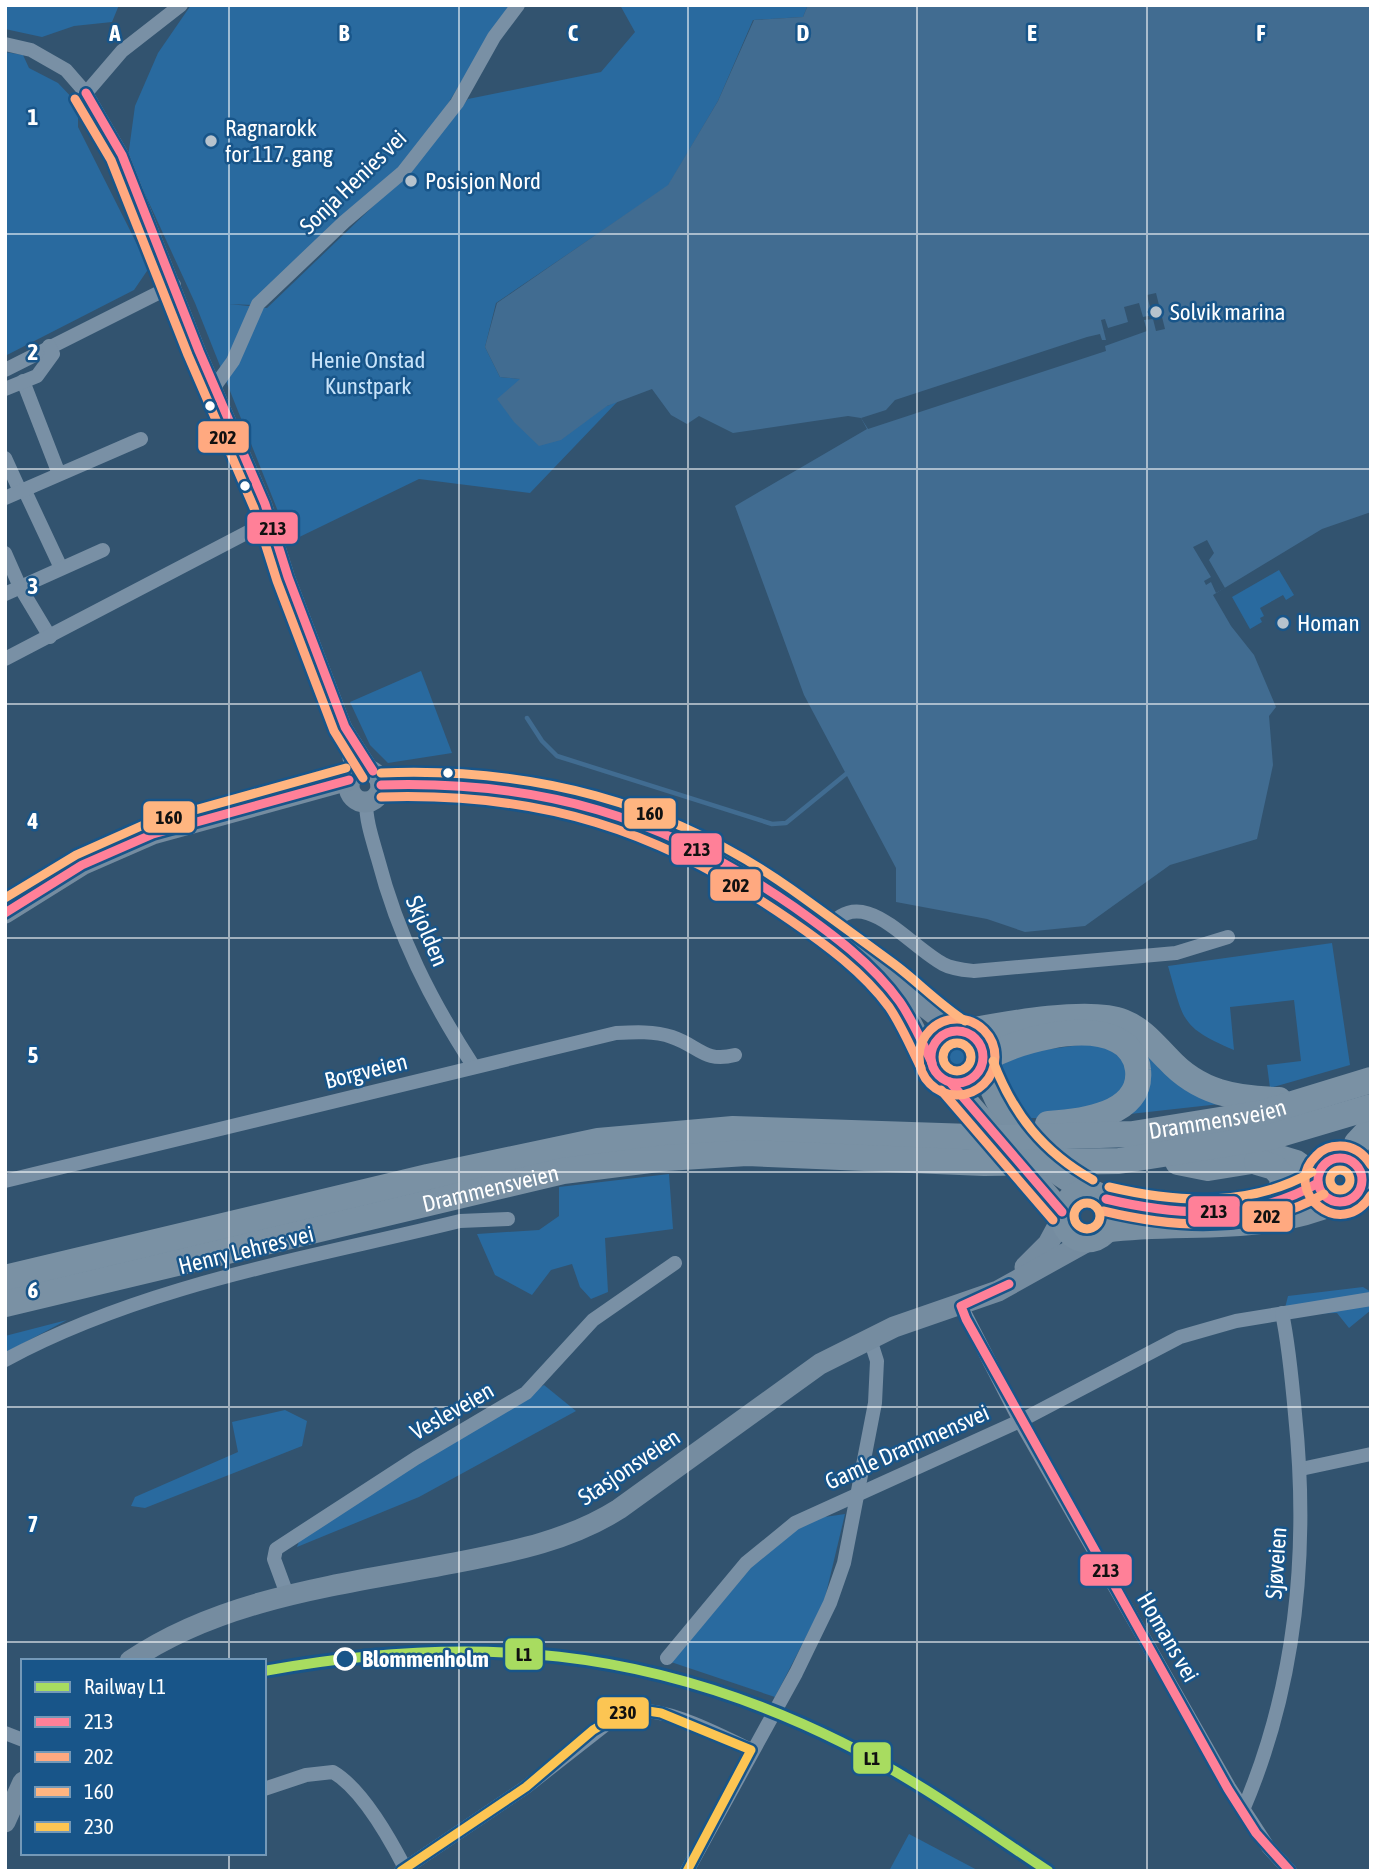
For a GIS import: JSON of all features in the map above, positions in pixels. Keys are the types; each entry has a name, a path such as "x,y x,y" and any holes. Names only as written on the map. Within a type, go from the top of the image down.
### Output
{"highway":[{"path":"961,1032 1060,1019 1111,1018 1142,1032 1178,1070 1217,1093 1265,1100 1316,1098"},
{"path":"983,1062 1021,1042 1084,1034 1119,1040 1132,1053 1138,1066 1137,1084 1131,1097 1119,1108 1078,1120 1051,1132"},
{"name":"Drammensveien","path":"5,1278 428,1177 598,1141 733,1129 927,1135 958,1130 1133,1135 1199,1126 1316,1098 1371,1080"},
{"name":"Drammensveien","path":"5,1304 563,1171 666,1158 747,1153 984,1163 1084,1163 1152,1157 1270,1137 1371,1107"},
{"path":"1360,1164 1357,1143 1371,1128"},
{"path":"1152,1157 1208,1168 1257,1162 1266,1158 1285,1159 1317,1180"},
{"path":"1257,1162 1274,1167 1283,1177 1281,1194 1272,1204"}],"main road":[{"path":"5,913 52,882 116,848 199,819 268,803 363,785 488,786 578,803 660,829 740,869 863,960 885,973 923,1007 979,1043 995,1102 1011,1126 1039,1156 1096,1195 1112,1215 1108,1231"},
{"path":"863,960 902,1005 938,1075 950,1083 1062,1216 1070,1235 1086,1242 1098,1239 1108,1231 1255,1224 1305,1214 1356,1194 1362,1181 1360,1164 1342,1158 1328,1161 1317,1180 1296,1198 1272,1204 1182,1212 1136,1207 1096,1195 1070,1196 1062,1216"},
{"path":"932,1063 936,1042 946,1034 961,1032"},
{"path":"950,1083 968,1081 977,1074 983,1062"},
{"path":"1317,1180 1326,1198 1356,1194"},
{"name":"Stasjonsveien","path":"1009,1284 1048,1244 1062,1216"},
{"name":"Stasjonsveien","path":"133,1659 170,1637 214,1618 288,1597 527,1548 586,1528 649,1489 799,1377 870,1339 961,1306 1009,1284 1086,1242"},
{"path":"7,1819 21,1787"}],"street":[{"path":"86,93 122,51 181,5"},
{"name":"Sonja Henies vei","path":"215,386 233,361 258,304 344,222 403,172 457,103 494,37 518,5"},
{"path":"5,44 31,50 61,66 86,93 122,155 271,520 288,576 345,727 363,785"},
{"path":"5,370 174,285"},
{"path":"5,388 43,371 53,354 49,346"},
{"path":"23,381 60,474"},
{"path":"5,498 141,439"},
{"path":"5,458 61,568"},
{"path":"5,659 228,540 271,520"},
{"path":"5,594 103,550"},
{"path":"5,553 20,587 50,637"},
{"path":"345,727 363,785"},
{"name":"Skjolden","path":"363,785 369,824 397,924 439,1012 474,1067"},
{"path":"826,931 838,915 858,909 874,915 945,965 974,971 1176,953 1228,937"},
{"name":"Borgveien","path":"5,1181 625,1033 644,1032 672,1037 713,1058 735,1055"},
{"name":"Henry Lehres vei","path":"5,1360 56,1334 132,1303 460,1221 508,1219"},
{"name":"Vesleveien","path":"288,1597 274,1559 276,1549 416,1458 527,1392 593,1320 675,1263"},
{"name":"Gamle Drammensvei","path":"667,1658 763,1546 795,1523 1020,1421 1180,1338 1210,1327 1371,1299"},
{"name":"Homans vei","path":"961,1306 1020,1421 1243,1810 1268,1847 1290,1871"},
{"name":"Sjøveien","path":"1243,1810 1268,1745 1291,1647 1300,1564 1301,1469 1282,1313"},
{"path":"687,1871 751,1750 796,1673 830,1603 844,1563 878,1377 877,1361 870,1339"},
{"path":"1301,1469 1371,1454"},
{"path":"266,1788 306,1775 332,1772 349,1786 410,1868 526,1787 623,1711 639,1709 660,1714 751,1750"},
{"path":"5,1733 21,1740"}],"green space":[{"path":"5,5 119,5 112,22 74,26 42,37 5,29"},
{"name":"Henie Onstad Kunstpark","path":"191,5 515,5 463,79 415,158 253,305 229,304 267,308 414,167 468,99 601,72 635,32 620,5 808,5 803,17 753,20 718,101 668,186 496,303 485,347 500,377 521,379 507,393 607,406 618,401 530,493 419,479 287,543 283,524 195,303 128,157 135,106 158,53"},
{"path":"5,52 23,55 29,68 58,83 78,104 78,127 149,268 134,290 5,356"},
{"path":"1279,570 1294,595 1286,600 1283,595 1260,608 1264,616 1260,618 1262,622 1250,629 1232,597"},
{"path":"421,671 452,753 388,763 370,745 350,702"},
{"path":"1332,943 1350,1065 1270,1088 1267,1065 1301,1061 1294,1000 1230,1007 1234,1050 1203,1035 1187,1020 1177,999 1168,966"},
{"path":"958,1042 964,1043 972,1051 972,1063 964,1071 958,1072 952,1071 944,1063 943,1057 944,1051 952,1043"},
{"path":"1101,1042 1130,1065 1124,1096 1050,1118 1013,1118 997,1078 1001,1063 1007,1055"},
{"path":"1138,1047 1220,1104 1130,1114"},
{"path":"669,1174 673,1229 605,1238 608,1292 591,1299 580,1287 572,1264 551,1270 532,1295 495,1275 477,1234 539,1230 559,1216 559,1187"},
{"path":"1363,1287 1371,1292 1371,1310 1349,1328 1337,1313 1296,1314 1285,1308 1288,1296"},
{"path":"67,1320 5,1353 5,1336"},
{"path":"544,1385 576,1411 419,1497 297,1547 303,1530"},
{"path":"285,1410 307,1421 302,1446 145,1508 131,1506 135,1497 238,1452 232,1422"},
{"path":"845,1514 824,1602 775,1697 671,1662 735,1580 804,1520"},
{"path":"909,1834 979,1871 889,1871"}],"shaded area":[{"path":"808,5 1371,5 1371,512 1322,529 1213,595 1231,626 1254,655 1276,707 1269,716 1273,765 1257,839 1170,865 1085,926 1025,932 987,919 896,902 896,868 804,695 735,506 867,429 861,418 848,416 733,433 699,416 687,424 671,415 652,389 607,406 561,440 539,446 514,422 497,399 520,379 500,377 485,347 497,303 668,185 718,101 754,20 803,17"}],"pier":[{"path":"1156,293 1165,329 1156,331 1153,319 1144,320 1147,331 1105,346 1106,351 868,429 861,418 886,410 895,400 1087,337 1100,334 1102,340 1106,340 1101,320 1105,319 1108,328 1128,322 1124,307 1139,303 1143,317 1152,315 1147,295"},
{"path":"1207,540 1214,553 1209,560 1225,588 1216,593 1211,582 1206,585 1204,581 1211,577 1193,547"}],"waterway":[{"path":"527,718 542,741 557,756 772,824 786,823 846,774"}],"rail line":[{"name":"L1","path":"266,1671 341,1659 415,1653 488,1652 559,1657 629,1668 700,1685 770,1710 868,1756 946,1803 1048,1871"}],"transit line":[{"name":"213","path":"86,93 122,155 199,351 265,504 288,577 345,727 373,771"},
{"name":"202","path":"75,99 111,160 188,355 254,508 277,581 334,731 363,778"},
{"name":"160","path":"5,898 76,855 148,823 346,768"},
{"name":"160","path":"381,773 491,776 544,784 596,796 646,812 696,833 791,889 894,964 965,1021"},
{"name":"213","path":"5,913 82,865 153,834 349,780"},
{"name":"213","path":"381,785 439,785 547,797 648,827 697,849 745,875 794,907 865,962 900,1002 932,1063"},
{"name":"202","path":"381,797 494,801 546,810 645,840 693,862 741,888 790,920 855,970 889,1007 921,1068"},
{"name":"202","path":"950,1019 964,1019 978,1025 989,1036 995,1057 992,1072 984,1084 964,1095 950,1095 936,1089 925,1078 919,1064 919,1050 925,1036 936,1025 950,1019"},
{"name":"213","path":"957,1031 967,1033 975,1039 981,1047 983,1057 981,1067 975,1075 967,1081 957,1083 947,1081 939,1075 933,1067 931,1057 933,1047 939,1039 947,1033 957,1031"},
{"name":"160","path":"957,1043 967,1047 971,1057 967,1067 957,1071 947,1067 943,1057 947,1047 957,1043"},
{"name":"160","path":"993,1061 1010,1098 1032,1130 1059,1157 1093,1180"},
{"name":"213","path":"950,1082 1062,1212"},
{"name":"202","path":"941,1090 1053,1220"},
{"name":"202","path":"1371,1165 1354,1149 1345,1146 1330,1147 1316,1156 1307,1170 1305,1184 1319,1207 1331,1213 1345,1214 1359,1209 1371,1195"},
{"name":"213","path":"1340,1158 1356,1164 1362,1180 1356,1196 1340,1202 1324,1196 1318,1180 1324,1164 1340,1158"},
{"name":"160","path":"1340,1170 1347,1173 1350,1180 1347,1187 1340,1190 1333,1187 1330,1180 1333,1173 1340,1170"},
{"name":"160","path":"1109,1187 1161,1196 1212,1199 1263,1192 1312,1172"},
{"name":"213","path":"1106,1199 1160,1209 1214,1212 1267,1204 1318,1183"},
{"name":"202","path":"1103,1211 1160,1221 1216,1224 1271,1216 1324,1194"},
{"name":"160","path":"1087,1203 1096,1207 1100,1216 1096,1225 1087,1229 1078,1225 1074,1216 1078,1207 1087,1203"},
{"name":"213","path":"1009,1284 961,1306 966,1319 1228,1789 1256,1833 1290,1871"},
{"name":"230","path":"401,1871 526,1787 593,1730 622,1713 635,1709 661,1713 751,1750 687,1871"}],"place":[{"name":"Ragnarokk for 117. gang","path":"211,141"},
{"name":"Posisjon Nord","path":"411,181"},
{"name":"Solvik marina","path":"1156,312"},
{"name":"Homan","path":"1283,623"},
{"name":"Blommenholm","path":"345,1659"}]}
